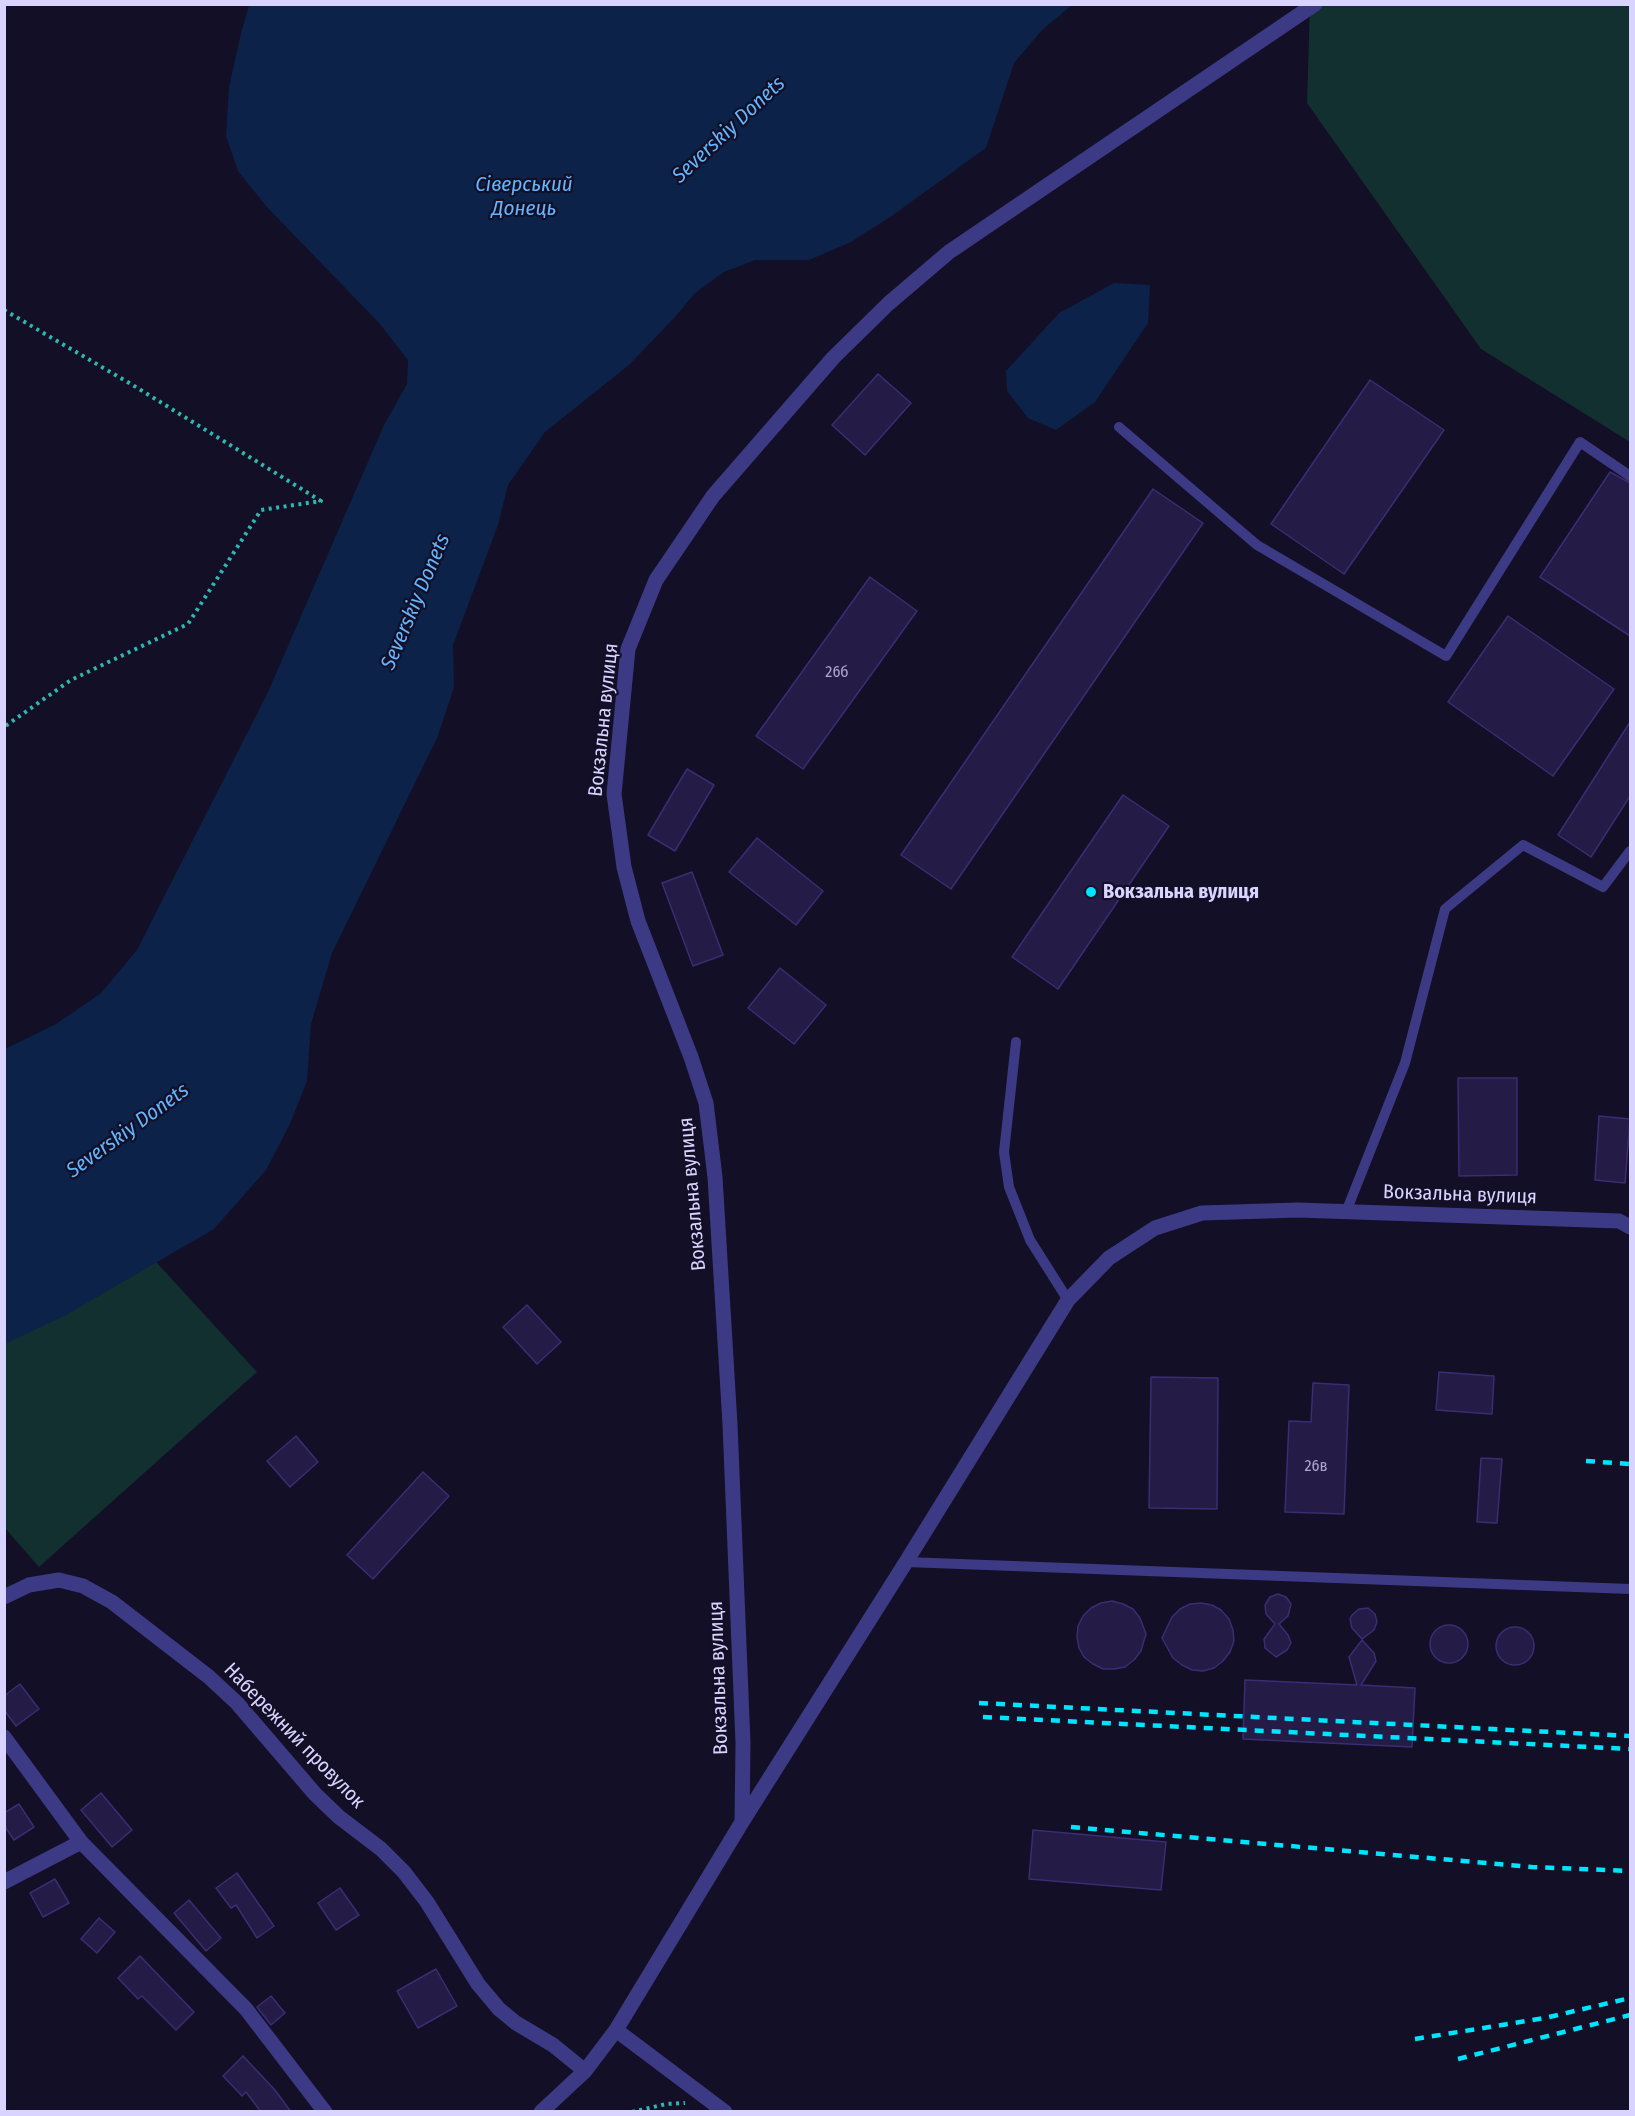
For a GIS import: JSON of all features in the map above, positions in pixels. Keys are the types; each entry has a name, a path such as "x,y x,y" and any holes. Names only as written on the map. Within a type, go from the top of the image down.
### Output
{"street":[{"name":"Вокзальна вулиця","path":"742,1822 742,1743 730,1424 716,1177 705,1103 691,1058 638,921 627,878 615,794 628,649 656,580 713,496 833,358 888,304 949,252 1315,4"},
{"name":"Вокзальна вулиця","path":"541,2112 585,2071 616,2030 742,1822 1068,1300 1109,1258 1155,1228 1202,1213 1298,1210 1619,1221 1630,1227"},
{"name":"Набережний провулок","path":"4,1597 29,1585 59,1580 83,1586 112,1602 209,1677 237,1703 315,1794 339,1817 381,1849 404,1872 427,1902 478,1984 500,2009 516,2023 552,2044 585,2071"},
{"path":"4,1737 81,1842 246,2009 325,2112"},
{"path":"4,1882 81,1842"},
{"path":"616,2030 725,2112"}],"lane":[{"path":"1119,427 1257,544 1446,656 1580,442 1630,476"},
{"path":"1346,1212 1405,1063 1445,909 1523,845 1604,887 1630,851"},
{"path":"1016,1042 1004,1152 1009,1187 1030,1240 1068,1300"},
{"path":"906,1562 1630,1589"}],"path":[{"path":"4,310 131,384 321,501 261,510 188,624 71,680 4,727"},
{"path":"632,2112 666,2104 683,2103 695,2106"}],"green space":[{"path":"1310,5 1630,5 1630,442 1481,349 1307,103"},
{"path":"4,1096 257,1372 39,1567 5,1528"}],"water":[{"name":"Сіверський Донець","path":"249,5 1072,5 1042,30 1014,63 986,148 893,215 851,242 809,260 755,260 724,272 695,293 629,365 545,432 508,485 498,525 453,645 454,687 437,738 332,953 311,1024 307,1081 290,1124 266,1170 214,1229 66,1315 5,1344 5,1049 56,1024 101,993 137,950 268,692 384,425 407,384 408,360 379,323 266,206 238,171 226,136 229,87"},
{"path":"1114,283 1150,285 1148,323 1095,402 1056,430 1028,418 1007,391 1006,371 1059,313"}],"building":[{"path":"878,374 911,403 865,455 832,425"},
{"path":"1370,380 1444,430 1344,574 1271,524"},
{"path":"1610,472 1630,483 1630,636 1540,577"},
{"path":"1153,489 1203,523 951,889 901,855"},
{"path":"870,577 917,611 803,769 756,736"},
{"path":"1508,616 1614,689 1553,776 1448,702"},
{"path":"1630,722 1630,796 1591,857 1558,835"},
{"path":"687,769 714,785 675,851 648,835"},
{"name":"Вокзальна вулиця","path":"1123,795 1169,826 1058,989 1012,957"},
{"path":"757,838 823,891 796,925 729,872"},
{"path":"692,872 723,955 693,966 662,883"},
{"path":"780,968 826,1005 794,1044 748,1008"},
{"path":"1458,1078 1517,1078 1517,1175 1459,1176"},
{"path":"1599,1116 1630,1119 1625,1183 1595,1180"},
{"path":"527,1305 561,1342 537,1364 503,1327"},
{"path":"1439,1372 1494,1376 1492,1414 1436,1410"},
{"path":"1151,1377 1218,1378 1217,1509 1149,1508"},
{"path":"1313,1383 1349,1385 1344,1514 1285,1512 1289,1421 1311,1422"},
{"path":"296,1436 318,1462 290,1487 267,1461"},
{"path":"1481,1458 1502,1459 1497,1523 1477,1522"},
{"path":"423,1472 449,1496 373,1579 347,1555"},
{"path":"1278,1594 1286,1597 1291,1604 1288,1616 1279,1624 1291,1643 1287,1650 1276,1657 1265,1648 1264,1639 1275,1624 1266,1614 1265,1605 1270,1597"},
{"path":"1112,1601 1133,1609 1140,1618 1146,1634 1141,1651 1134,1660 1125,1667 1103,1669 1084,1657 1079,1648 1078,1626 1083,1616 1091,1608"},
{"path":"1201,1603 1221,1610 1229,1619 1234,1641 1223,1661 1214,1668 1203,1671 1192,1670 1173,1658 1162,1638 1172,1617 1180,1609 1190,1604"},
{"path":"1368,1608 1375,1614 1377,1622 1374,1630 1362,1639 1352,1628 1350,1619 1359,1609"},
{"path":"1449,1625 1463,1630 1468,1644 1463,1658 1449,1663 1435,1658 1430,1644 1435,1630"},
{"path":"1515,1627 1529,1632 1534,1646 1529,1660 1515,1665 1501,1660 1496,1646 1501,1632"},
{"path":"1362,1640 1374,1653 1376,1661 1361,1685 1415,1688 1412,1747 1243,1739 1245,1680 1357,1685 1349,1657"},
{"path":"20,1684 39,1709 16,1726 4,1710 4,1696"},
{"path":"101,1793 132,1830 112,1847 81,1810"},
{"path":"19,1804 34,1827 14,1840 4,1825 4,1813"},
{"path":"1033,1830 1166,1842 1161,1890 1029,1879"},
{"path":"237,1873 274,1926 257,1938 236,1905 231,1908 216,1888"},
{"path":"55,1879 69,1903 43,1917 30,1893"},
{"path":"340,1888 359,1915 336,1930 318,1903"},
{"path":"189,1900 221,1938 206,1951 174,1913"},
{"path":"99,1918 115,1932 97,1953 81,1939"},
{"path":"140,1956 194,2012 176,2030 142,1996 138,1999 118,1978"},
{"path":"436,1969 457,2006 418,2028 397,1991"},
{"path":"271,1996 285,2013 271,2025 257,2007"},
{"path":"243,2056 275,2090 291,2112 261,2112 246,2092 242,2096 223,2076"}],"railway":[{"path":"1586,1461 1630,1464"},
{"path":"979,1703 1630,1736"},
{"path":"983,1717 1630,1749"},
{"path":"1071,1827 1532,1867 1630,1871"},
{"path":"1415,2039 1545,2018 1630,1998"},
{"path":"1458,2059 1630,2015"}],"place":[{"name":"Вокзальна вулиця","path":"1091,892"}],"water label":[{"name":"Severskiy Donets","path":"729,130"},
{"name":"Severskiy Donets","path":"416,602"},
{"name":"Severskiy Donets","path":"128,1131"}]}
